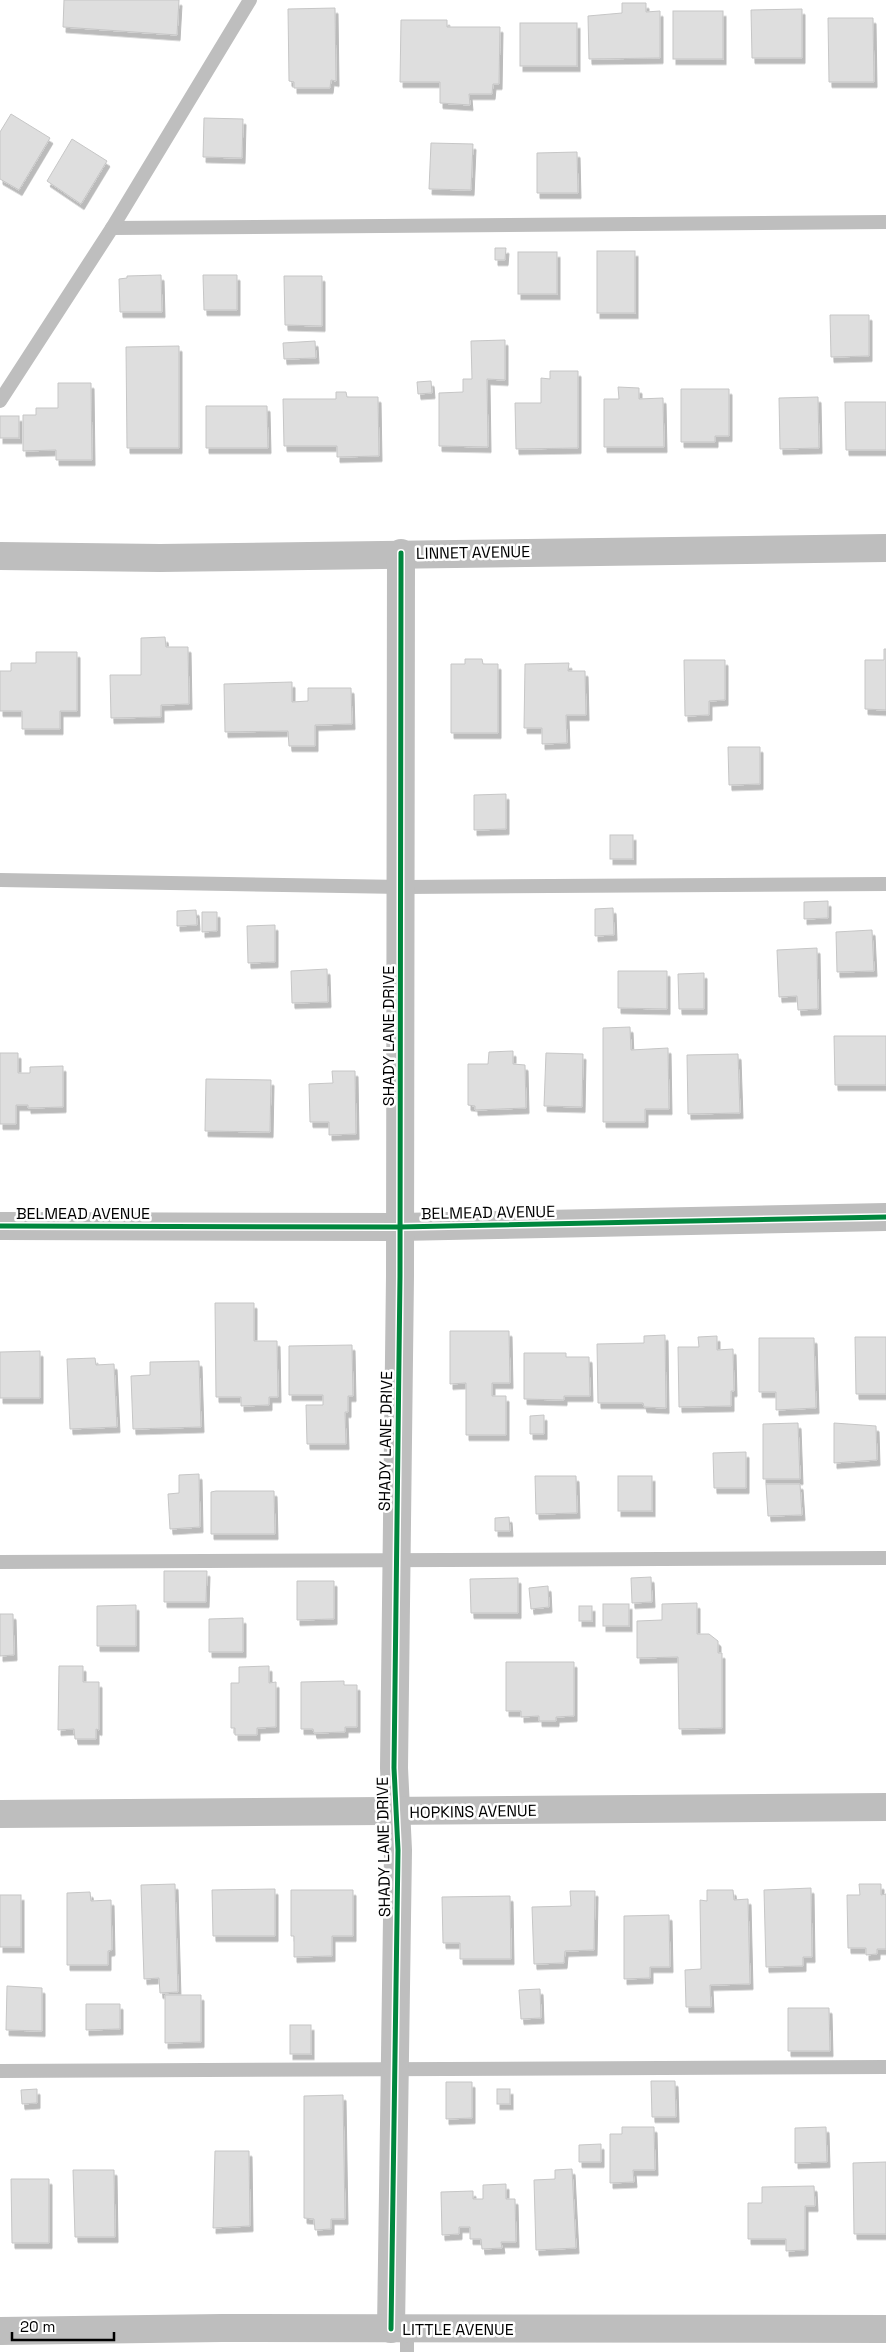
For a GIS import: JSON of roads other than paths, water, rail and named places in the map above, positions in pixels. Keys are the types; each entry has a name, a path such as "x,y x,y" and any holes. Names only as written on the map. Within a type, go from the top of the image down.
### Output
{"street":[{"name":"LINNET AVENUE","path":"0,556 160,558 401,553 886,548"},
{"name":"SHADY LANE DRIVE","path":"401,553 402,887 395,1560 396,1812 398,1850 395,2070 402,2337"},
{"name":"BELMEAD AVENUE","path":"0,1226 399,1226 886,1217"},
{"name":"HOPKINS AVENUE","path":"0,1814 886,1807"},
{"name":"LITTLE AVENUE","path":"0,2331 402,2337 886,2329"}],"lane":[{"path":"0,401 112,228 250,0"},
{"path":"112,228 886,222"},
{"path":"0,880 402,887 886,884"},
{"path":"0,1562 886,1558"},
{"path":"0,2071 886,2067"}]}
